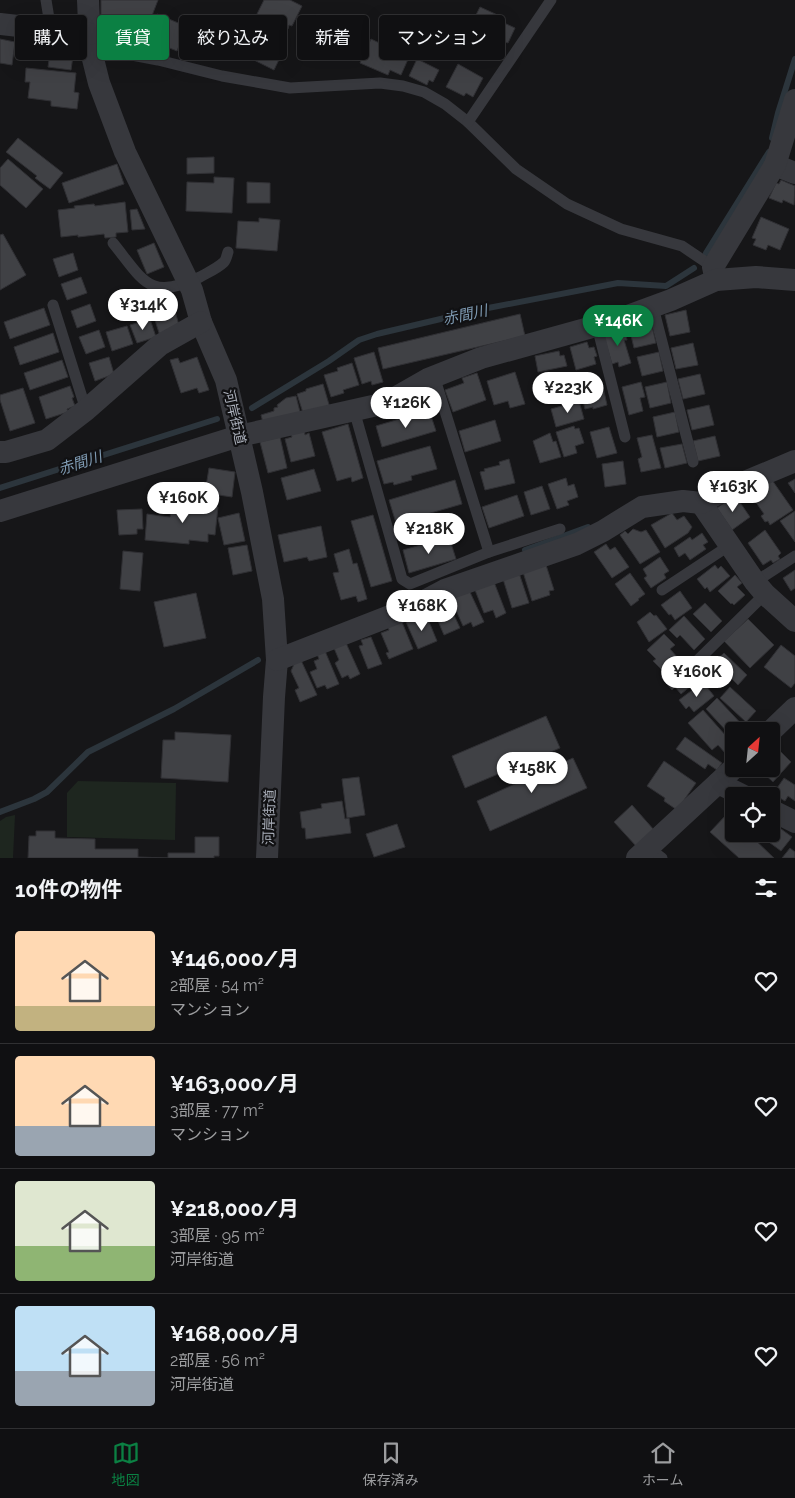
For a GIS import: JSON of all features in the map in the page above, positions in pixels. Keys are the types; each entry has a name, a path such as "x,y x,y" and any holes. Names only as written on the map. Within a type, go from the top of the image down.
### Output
{"street":[{"name":"河岸街道","path":"88,0 90,41 99,83 124,152 189,282 201,322 226,380 252,492 273,599 277,660 267,858"},
{"path":"0,24 15,26"},
{"path":"0,511 239,436 386,403 434,376 481,358 597,326 653,307 714,274 785,169 795,100"},
{"path":"714,274 795,280"},
{"path":"0,452 47,440 86,410 160,345 201,322"},
{"path":"277,660 413,607 445,590 577,544 603,531 642,507 683,501 701,503 795,461"},
{"path":"701,503 760,588 795,621"},
{"path":"780,722 795,708"},
{"path":"649,854 725,776"},
{"path":"780,814 795,822"}],"lane":[{"path":"46,0 49,15"},
{"path":"468,122 551,0"},
{"path":"90,41 222,76 290,88 380,83 403,86 424,92 468,122 516,169 567,204 621,229 682,246 714,274"},
{"path":"113,243 142,279 156,288 170,289 189,282 224,262 228,252"},
{"path":"52,305 86,410"},
{"path":"653,307 693,462"},
{"path":"597,326 625,437"},
{"path":"434,376 489,552"},
{"path":"354,410 402,579 410,584 489,552 560,529"},
{"path":"662,590 730,545"},
{"path":"695,663 760,588 795,556"}],"shaded area":[{"path":"78,781 176,783 175,840 67,837 67,793"},
{"path":"15,815 13,858 0,858 0,821"}],"building":[{"path":"101,0 158,0 152,15 101,15"},
{"path":"264,0 290,0 302,6 292,26 289,25 288,29 287,15 257,14"},
{"path":"480,7 497,15 476,15"},
{"path":"169,19 179,23 179,46 177,51 169,48"},
{"path":"505,23 515,28 508,43 505,42"},
{"path":"0,39 15,42 12,65 0,63"},
{"path":"371,39 379,43 379,60 408,60 401,75 390,70 388,75 360,63 361,60 369,60 369,43"},
{"path":"49,60 72,60 71,70 48,67"},
{"path":"254,60 279,60 274,70"},
{"path":"417,60 439,70 433,82 429,80 427,85 409,76"},
{"path":"458,64 483,78 473,97 466,93 464,96 446,87"},
{"path":"26,68 76,73 74,92 79,93 77,109 51,106 51,101 28,98 30,82 25,82"},
{"path":"18,138 63,173 50,189 35,178 37,176 6,152"},
{"path":"214,157 214,173 187,174 187,158"},
{"path":"8,159 43,189 26,208 0,185 0,168"},
{"path":"117,164 124,184 69,203 62,183"},
{"path":"214,177 234,178 232,213 186,211 187,182 214,183"},
{"path":"781,180 795,186 794,205 783,200 782,203 769,198 776,183 779,184"},
{"path":"247,182 270,183 270,203 247,203"},
{"path":"125,202 128,232 116,233 116,237 105,238 104,234 61,237 58,210 75,208 74,206 94,204 95,206"},
{"path":"137,209 145,229 132,230 130,210"},
{"path":"761,217 789,229 780,250 768,245 766,250 753,245 756,239 752,238"},
{"path":"259,218 280,220 277,251 236,248 238,221 259,222"},
{"path":"3,234 26,275 0,290 0,235"},
{"path":"154,243 164,267 147,274 137,250"},
{"path":"73,253 78,270 59,277 53,259"},
{"path":"81,277 87,293 67,300 61,284"},
{"path":"90,304 96,321 77,328 71,311"},
{"path":"44,308 50,325 10,339 4,322"},
{"path":"686,310 690,332 670,336 665,315"},
{"path":"175,311 180,329 160,336 154,317"},
{"path":"520,314 525,336 383,369 378,348"},
{"path":"150,319 156,337 137,343 130,325"},
{"path":"651,322 656,343 634,348 629,327"},
{"path":"127,326 133,344 112,351 106,332"},
{"path":"619,328 620,332 625,331 627,340 624,340 631,363 619,367 618,362 612,364 604,337 608,336 606,332"},
{"path":"99,330 105,347 86,354 79,337"},
{"path":"53,333 59,352 20,365 14,347"},
{"path":"587,342 589,348 594,347 597,356 594,357 596,364 576,370 570,347"},
{"path":"693,343 698,365 676,369 671,348"},
{"path":"559,351 560,356 564,355 567,366 538,372 535,356"},
{"path":"374,352 383,382 372,385 371,381 362,384 354,358"},
{"path":"659,352 663,371 642,376 637,357"},
{"path":"109,357 114,374 95,381 89,363"},
{"path":"197,357 209,390 199,393 197,388 181,393 170,360 178,358 180,363"},
{"path":"62,360 68,377 30,390 24,373"},
{"path":"352,363 359,385 343,390 344,393 331,397 324,375 338,371 337,368"},
{"path":"515,372 525,404 510,408 508,401 494,405 487,381"},
{"path":"477,373 486,400 453,412 445,390 464,383 462,378"},
{"path":"572,374 577,392 546,400 541,382"},
{"path":"700,374 705,394 683,399 678,379"},
{"path":"641,382 645,397 640,398 643,411 629,415 622,387"},
{"path":"667,382 671,403 650,408 645,387"},
{"path":"594,383 599,387 603,387 607,405 585,409 580,389 585,388 584,385"},
{"path":"323,384 330,408 304,416 297,394"},
{"path":"70,386 75,406 67,409 68,412 46,419 39,397"},
{"path":"23,388 35,423 10,431 0,395"},
{"path":"296,396 301,416 264,426 261,415 274,411 274,408 278,407 277,405 286,398"},
{"path":"579,401 584,419 556,427 551,409"},
{"path":"709,405 714,425 692,430 687,410"},
{"path":"429,410 436,431 382,447 376,426"},
{"path":"675,412 679,432 657,437 653,417"},
{"path":"495,420 501,441 465,452 459,431"},
{"path":"348,424 363,478 352,482 351,477 337,481 322,432"},
{"path":"574,426 575,429 579,428 584,443 575,446 577,453 564,457 556,432"},
{"path":"609,427 617,453 597,458 590,432"},
{"path":"304,428 305,435 309,433 315,456 291,462 285,439 292,437 290,432"},
{"path":"550,433 553,442 556,441 561,457 540,463 533,441"},
{"path":"652,435 661,468 641,472 638,459 642,457 637,438"},
{"path":"715,436 720,456 698,461 693,441"},
{"path":"280,437 287,468 268,473 260,442"},
{"path":"682,444 687,463 665,468 660,448"},
{"path":"430,446 437,469 411,476 412,480 394,485 393,482 384,484 377,461"},
{"path":"509,459 515,483 485,490 480,472 485,471 484,469 500,465 499,462"},
{"path":"623,461 626,484 605,487 602,464"},
{"path":"209,468 235,472 232,497 205,493"},
{"path":"314,469 321,491 287,500 281,478"},
{"path":"566,478 568,486 574,484 578,497 567,501 569,505 557,509 548,484"},
{"path":"795,479 795,493 788,483"},
{"path":"455,480 462,504 396,523 389,500"},
{"path":"772,480 793,510 770,525 761,516 764,514 751,495"},
{"path":"542,486 550,509 531,515 524,492"},
{"path":"517,495 524,516 489,528 482,507"},
{"path":"735,495 750,517 732,530 717,508"},
{"path":"172,503 218,507 215,535 208,534 208,542 189,540 189,544 145,540 147,514 170,517"},
{"path":"142,509 143,529 137,529 137,534 119,535 117,510"},
{"path":"795,511 795,542 780,521"},
{"path":"239,513 245,541 224,545 218,518"},
{"path":"672,513 677,520 684,516 692,527 688,533 665,548 651,525"},
{"path":"373,515 392,581 371,587 351,521"},
{"path":"321,526 327,557 309,561 307,557 284,562 278,535"},
{"path":"633,529 641,532 646,530 660,552 640,564 620,535 625,531 628,534"},
{"path":"765,530 781,553 778,556 780,559 773,563 771,560 763,565 748,543"},
{"path":"702,533 708,542 703,545 706,549 690,560 685,553 679,557 674,548 690,537 692,540"},
{"path":"449,537 456,559 409,573 403,550"},
{"path":"606,544 610,550 615,547 629,567 612,578 594,552"},
{"path":"247,545 252,571 233,575 228,548"},
{"path":"349,549 353,564 357,563 367,599 358,602 356,596 341,600 333,573 339,572 334,554"},
{"path":"123,551 143,553 140,591 120,589"},
{"path":"660,557 669,571 664,574 666,578 651,588 644,578 647,576 643,569"},
{"path":"546,565 554,590 549,591 550,595 532,601 523,572"},
{"path":"715,565 718,569 721,566 730,576 710,592 697,579"},
{"path":"795,570 795,588 791,591 783,578"},
{"path":"519,573 529,603 512,608 503,579"},
{"path":"630,573 645,594 631,606 615,584"},
{"path":"735,575 742,583 737,587 745,595 734,605 718,591"},
{"path":"494,582 506,613 496,618 493,610 484,613 475,590"},
{"path":"469,590 484,622 473,627 471,622 463,626 451,599"},
{"path":"680,591 692,608 675,620 661,605"},
{"path":"196,593 206,638 164,647 154,602"},
{"path":"447,600 460,628 444,635 438,621 443,618 436,605"},
{"path":"705,603 722,621 711,632 693,614"},
{"path":"650,612 654,616 656,615 667,629 649,642 637,622"},
{"path":"420,616 422,620 427,617 437,641 418,649 406,622"},
{"path":"684,616 705,639 694,650 680,635 677,638 669,630"},
{"path":"748,619 774,645 750,668 724,641"},
{"path":"402,622 413,649 389,659 386,653 389,652 381,633 389,630 388,627"},
{"path":"664,634 675,645 670,649 678,658 664,672 653,661 656,659 647,650"},
{"path":"371,637 382,664 368,669 359,646 363,645 361,640"},
{"path":"346,643 360,674 350,679 348,675 342,678 335,663 339,660 334,648"},
{"path":"781,645 795,656 795,683 791,688 764,667"},
{"path":"325,651 339,684 327,689 325,685 317,688 310,672 317,669 314,661 319,659 317,654"},
{"path":"724,653 747,675 738,685 732,679 728,684 710,666"},
{"path":"300,658 317,695 300,702 295,690 299,688 291,671 296,660"},
{"path":"679,661 697,681 681,694 675,687 672,690 661,677"},
{"path":"703,682 714,696 694,712 689,706 686,709 679,700"},
{"path":"730,687 756,711 746,722 720,698"},
{"path":"717,698 740,722 725,722 725,730 706,709"},
{"path":"703,710 725,735 725,753 718,745 712,750 688,723"},
{"path":"546,716 560,748 465,788 452,756"},
{"path":"175,732 231,735 228,782 161,778 163,740 175,740"},
{"path":"685,737 722,763 717,770 708,764 705,769 676,749"},
{"path":"780,751 791,762 780,774"},
{"path":"573,758 587,788 490,831 477,801"},
{"path":"664,761 696,783 677,810 664,801 665,798 647,786"},
{"path":"359,777 365,815 347,818 342,779"},
{"path":"769,778 777,778 773,782"},
{"path":"784,778 795,785 795,801 788,796 785,801 780,798 780,787 778,787"},
{"path":"342,801 345,819 349,818 351,833 306,839 305,828 302,828 300,812 322,808 321,804"},
{"path":"632,805 654,830 636,846 614,822"},
{"path":"725,816 725,842 757,842 774,858 739,858 710,832"},
{"path":"397,824 405,847 374,857 366,834"},
{"path":"780,828 792,837 781,851 769,842 780,842"},
{"path":"36,831 55,831 55,838 95,839 95,849 138,849 138,857 168,858 28,858 29,836 36,836"},
{"path":"195,837 219,837 219,856 214,856 214,858 168,858 168,853 195,853"},
{"path":"790,848 795,852 795,858 782,858"}],"waterway":[{"name":"赤間川","path":"772,138 795,59"},
{"name":"赤間川","path":"706,253 769,152"},
{"name":"赤間川","path":"252,408 329,361 359,340 377,334 483,309 618,283 666,286 694,268"},
{"name":"赤間川","path":"0,488 217,419"},
{"path":"525,550 588,527"},
{"path":"0,812 47,792 88,752 174,709 258,660"}]}
